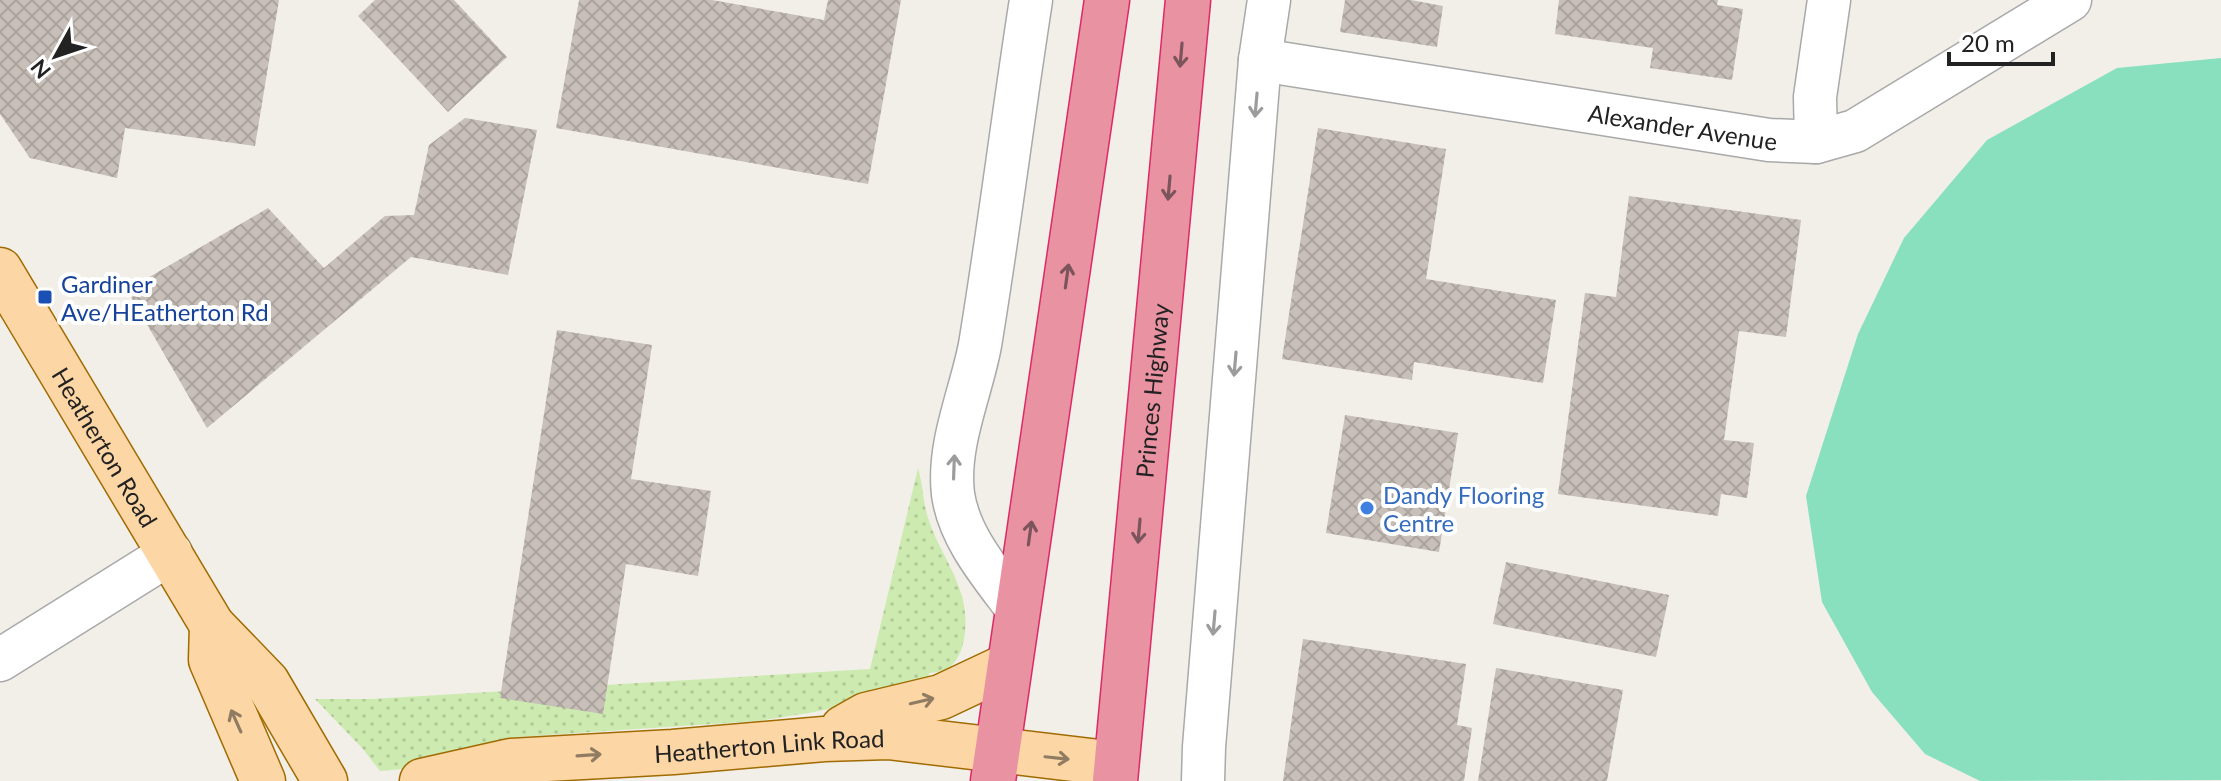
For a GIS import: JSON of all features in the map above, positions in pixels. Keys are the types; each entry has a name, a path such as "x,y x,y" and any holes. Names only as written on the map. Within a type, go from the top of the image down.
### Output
{"highway":[{"path":"996,766 1107,0"},
{"name":"Princes Highway","path":"1116,773 1188,0"}],"main road":[{"name":"Heatherton Road","path":"0,270 212,625 267,682 325,781"},
{"name":"Heatherton Road","path":"212,625 211,660 263,781"},
{"path":"824,739 866,715 941,697 1009,665"},
{"name":"Heatherton Link Road","path":"422,781 511,761 888,737 996,766 1116,773"}],"street":[{"path":"1018,610 976,552 960,520 953,494 955,452 980,343 1031,0"},
{"path":"1203,781 1260,60 1269,0"},
{"path":"1816,142 1815,97 1829,0"},
{"name":"Alexander Avenue","path":"1260,60 1769,140 1816,142 1855,131 2070,0"},
{"path":"0,660 171,553"}],"green space":[{"path":"2221,58 2221,780 1980,781 1925,754 1872,692 1822,602 1806,496 1858,334 1904,238 1987,140 2117,68"},
{"path":"918,468 928,518 958,583 965,621 964,641 957,658 947,669 929,673 930,688 757,721 517,737 468,747 415,768 380,771 315,699 372,699 870,669"}],"building":[{"path":"0,0 279,0 255,146 125,128 117,178 30,158 0,114"},
{"path":"375,0 454,0 507,57 448,112 358,16"},
{"path":"579,0 712,0 824,20 828,0 901,0 868,184 556,128"},
{"path":"1345,0 1411,0 1443,6 1437,47 1340,32"},
{"path":"1559,0 1718,0 1717,5 1743,9 1732,80 1650,68 1653,48 1555,34"},
{"path":"465,118 537,130 508,275 411,257 207,428 127,290 268,208 324,268 385,216 414,215 429,145"},
{"path":"1318,128 1446,149 1426,279 1556,300 1543,383 1414,362 1412,380 1282,359"},
{"path":"1629,196 1801,220 1786,337 1739,331 1724,440 1754,443 1747,498 1721,494 1718,516 1558,494 1585,293 1616,297"},
{"path":"557,330 652,345 631,479 711,491 698,576 626,564 603,714 500,698"},
{"path":"1345,415 1458,433 1439,552 1326,533"},
{"path":"1506,562 1669,595 1656,657 1493,624"},
{"path":"1303,639 1466,664 1457,725 1472,728 1464,781 1283,781"},
{"path":"1496,668 1623,690 1607,781 1478,781"}],"place":[{"name":"Gardiner Ave/HEatherton Rd","path":"45,297"},
{"name":"Dandy Flooring Centre","path":"1367,508"}]}
